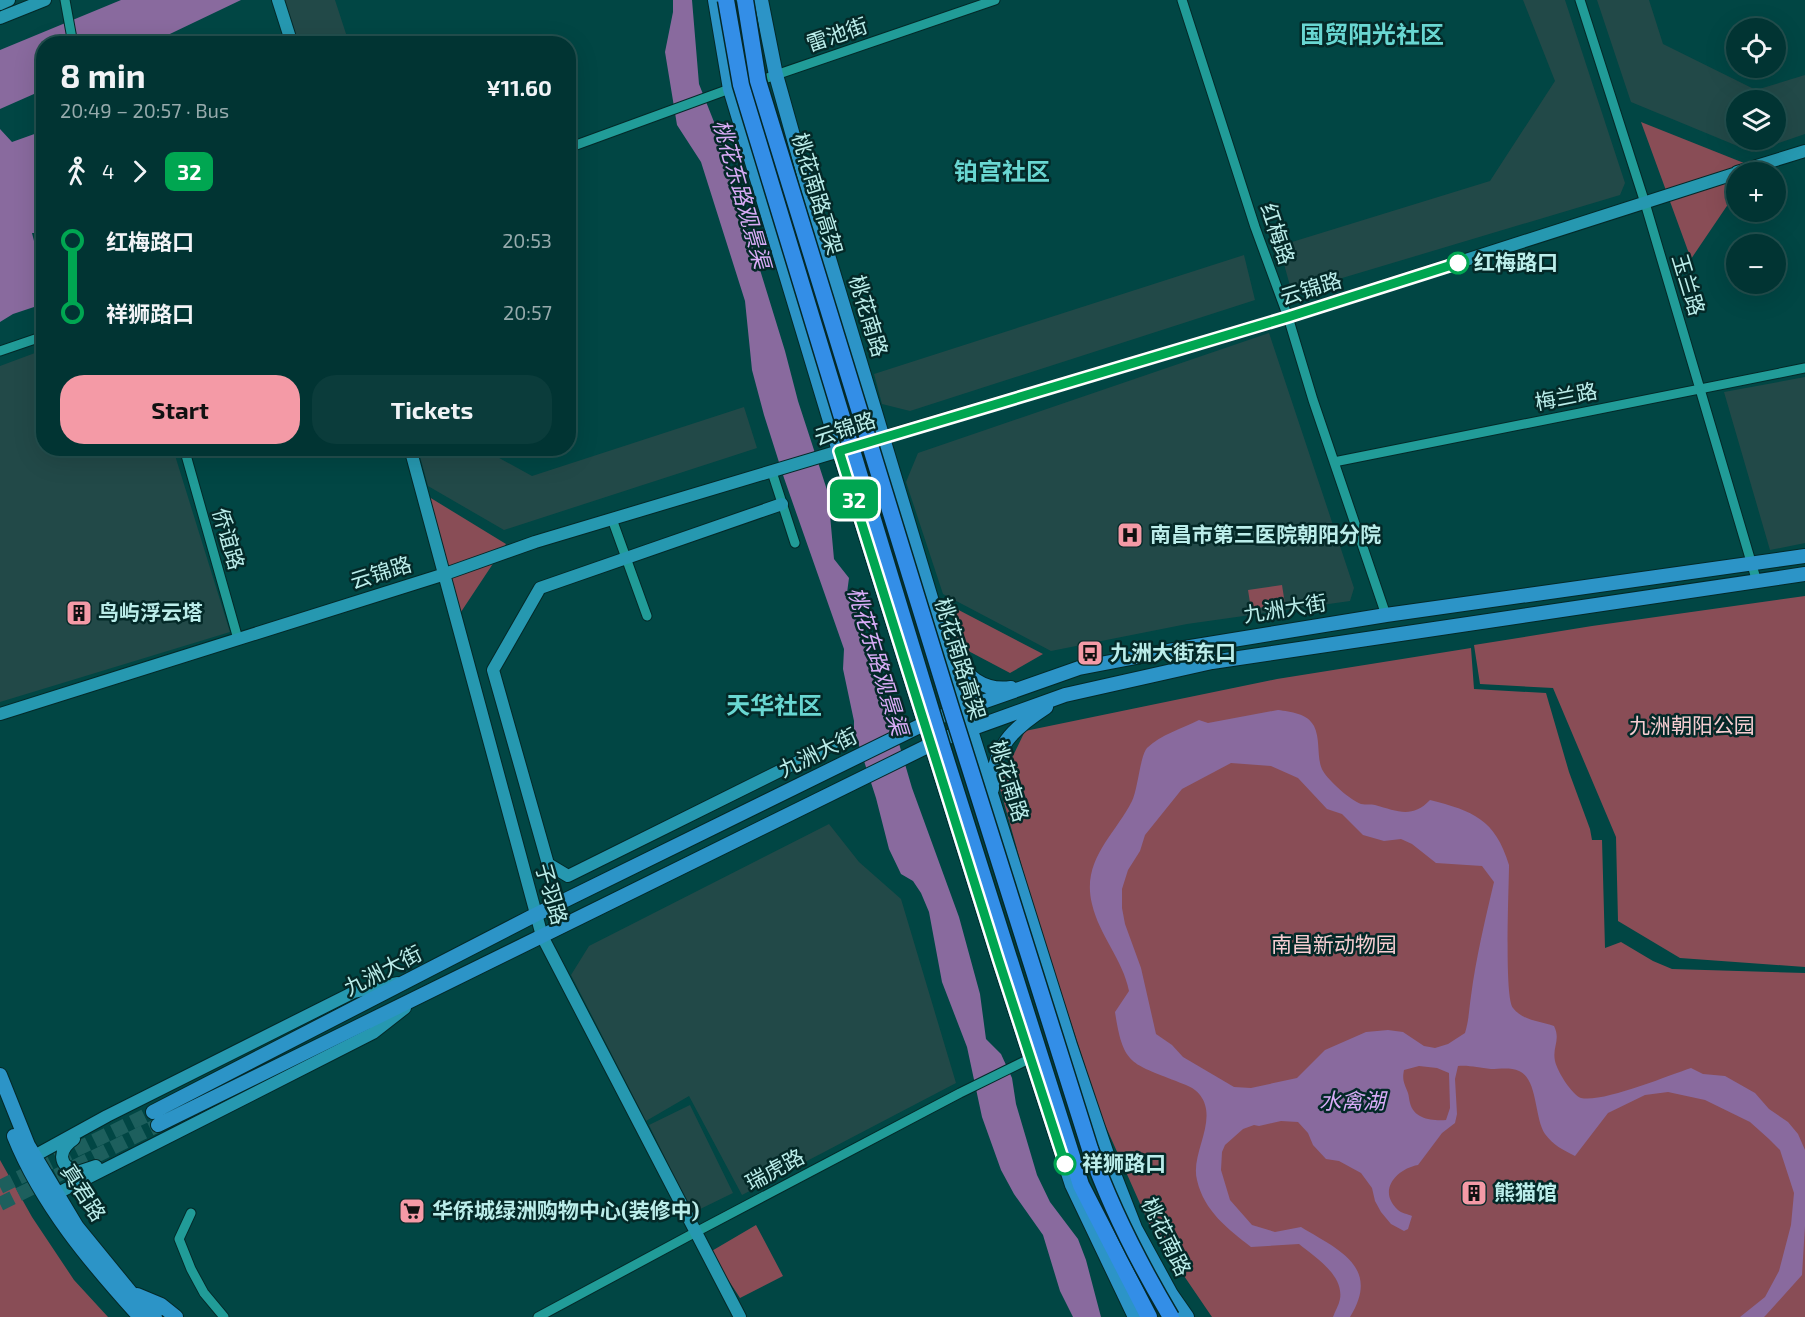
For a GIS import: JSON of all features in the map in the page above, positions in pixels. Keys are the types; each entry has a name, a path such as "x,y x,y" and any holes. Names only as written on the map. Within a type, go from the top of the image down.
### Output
{"highway":[{"name":"桃花南路高架","path":"726,0 736,87 1081,1185 1149,1317"},
{"name":"桃花南路高架","path":"745,0 758,81 953,716 1090,1149 1105,1192 1171,1317"}],"main road":[{"path":"715,0 834,453 914,690 1072,1185 1135,1317"},
{"name":"桃花南路","path":"761,0 777,75 806,182 970,728 1070,1045 1112,1169 1135,1228 1171,1294 1187,1317"},
{"name":"九洲大街","path":"1805,556 1386,615 1241,638 1079,668 924,723 536,914 155,1118 421,995 931,745 970,728 1065,695 1212,662 1805,574"},
{"path":"942,634 956,661 969,677 977,684 992,688 1008,689 1079,668"},
{"path":"900,735 912,716 914,690"},
{"path":"992,797 995,762 1004,744 1026,720 1065,695"},
{"name":"真君路","path":"0,1075 28,1145 30,1159"},
{"name":"真君路","path":"0,1100 52,1197 77,1227 140,1317"},
{"path":"130,1317 127,1296 161,1305 176,1317"},
{"name":"真君路","path":"127,1296 155,1317"}],"street":[{"path":"0,4 9,0"},
{"path":"0,18 45,0"},
{"path":"65,0 71,36"},
{"name":"雷池街","path":"758,81 995,0"},
{"name":"红梅路","path":"1182,0 1255,227 1288,317 1386,615"},
{"name":"玉兰路","path":"1580,0 1645,203 1756,582"},
{"path":"279,1 290,36"},
{"path":"576,145 736,87"},
{"name":"云锦路","path":"1771,162 1805,151"},
{"name":"云锦路","path":"0,714 445,574 535,542 1288,317 1726,177"},
{"path":"0,351 36,339"},
{"name":"梅兰路","path":"1334,462 1805,368"},
{"name":"侨谊路","path":"185,456 238,639"},
{"name":"子羽路","path":"412,456 542,936 740,1317"},
{"path":"774,471 795,543"},
{"path":"782,504 540,588 493,670 548,864 568,876 832,745"},
{"path":"612,519 647,616"},
{"path":"519,923 526,909 530,892"},
{"path":"30,1159 107,1116 354,992 413,979"},
{"path":"52,1197 126,1157 374,1033 421,995"},
{"name":"瑞虎路","path":"538,1317 960,1093 1031,1058"},
{"path":"107,1116 65,1145 62,1159 65,1165 78,1172 89,1170 117,1157 126,1157"},
{"path":"191,1213 179,1239 204,1293 224,1317"}],"shaded area":[{"path":"281,0 335,0 347,36 291,36"},
{"path":"1523,0 1565,0 1625,183 1620,195 1292,293 1279,246 1490,181 1555,81"},
{"path":"1597,0 1649,0 1663,44 1726,75 1726,78 1732,78 1756,90 1726,90 1726,141 1631,102"},
{"path":"1805,75 1805,134 1786,140 1786,90 1756,90"},
{"path":"1244,255 1255,300 910,411 882,404 874,374"},
{"name":"南昌市第三医院朝阳分院","path":"1269,333 1354,588 1350,601 1187,624 1051,651 943,594 906,482 918,453"},
{"path":"36,353 36,456 175,456 230,632 0,702 0,366"},
{"path":"1805,377 1805,543 1770,550 1724,392"},
{"path":"744,407 757,448 504,530 428,486 420,456 496,456 532,476"},
{"path":"829,824 859,862 901,899 956,1083 742,1195 689,1096 646,1121 571,975 589,946"},
{"path":"690,1105 733,1193 692,1213 649,1125"}],"green space":[{"path":"1641,122 1741,162 1726,162 1726,207 1691,259"},
{"path":"416,489 506,544 453,624"},
{"path":"1282,585 1285,604 1251,609 1248,590"},
{"name":"九洲朝阳公园","path":"1805,596 1805,967 1680,958 1618,921 1616,837 1553,688 1480,684 1474,645"},
{"path":"951,606 1043,654 1010,673 957,645"},
{"name":"南昌新动物园","path":"1471,648 1474,689 1546,693 1592,840 1602,840 1605,948 1621,942 1653,961 1672,969 1805,973 1805,1317 1212,1317 1150,1226 1102,1118 1033,906 999,785 1025,731 1277,679"},
{"path":"0,1160 32,1217 74,1280 108,1317 0,1317"},
{"path":"756,1225 783,1276 740,1298 710,1252"}],"water":[{"path":"121,0 241,0 166,36 36,36 36,93 0,109 0,50"},
{"path":"673,0 692,0 699,84 716,127 828,493 834,559 849,578 847,593 857,602 858,620 867,636 880,695 888,706 912,788 959,917 980,994 986,1039 1001,1054 1012,1078 1016,1104 1037,1175 1050,1202 1078,1239 1101,1317 1073,1317 1060,1291 1043,1235 1014,1194 1001,1170 982,1117 967,1047 942,982 929,912 921,893 913,881 901,874 889,849 876,798 854,730 843,669 844,649 784,478 752,370 745,301 701,162 677,125 665,52 673,12"},
{"path":"0,129 12,142 36,133 36,233 32,233 36,242 36,306 13,314 0,322"},
{"name":"水禽湖","path":"1278,710 1298,714 1307,718 1314,726 1323,771 1340,790 1356,802 1410,812 1417,810 1430,800 1470,813 1489,827 1497,837 1509,865 1510,1000 1513,1008 1522,1016 1554,1026 1557,1035 1554,1056 1556,1065 1565,1082 1577,1096 1581,1098 1604,1097 1691,1068 1703,1074 1725,1076 1755,1093 1769,1109 1788,1122 1798,1134 1805,1150 1805,1226 1802,1275 1764,1317 1740,1317 1765,1297 1779,1271 1791,1225 1794,1193 1780,1150 1750,1122 1705,1100 1668,1092 1645,1095 1608,1113 1575,1156 1555,1144 1545,1134 1533,1090 1525,1075 1505,1068 1458,1066 1455,1079 1457,1114 1455,1123 1442,1133 1418,1165 1396,1176 1389,1188 1392,1203 1399,1211 1412,1216 1408,1229 1404,1231 1391,1224 1381,1212 1372,1188 1361,1173 1339,1161 1326,1159 1313,1145 1308,1133 1298,1122 1281,1121 1243,1129 1225,1145 1222,1152 1221,1170 1230,1200 1252,1225 1275,1232 1301,1227 1341,1252 1358,1273 1361,1285 1358,1300 1350,1317 1333,1317 1340,1299 1338,1282 1327,1267 1299,1244 1251,1247 1218,1218 1205,1201 1197,1180 1197,1159 1206,1126 1205,1105 1198,1092 1139,1065 1126,1052 1115,1012 1129,991 1122,969 1095,915 1090,888 1095,861 1132,801 1147,748 1165,736 1199,720 1208,723","holes":["1231,763 1271,766 1298,778 1327,809 1342,814 1363,835 1384,841 1401,839 1412,844 1436,863 1482,866 1494,882 1478,953 1465,1033 1448,1044 1435,1048 1424,1046 1403,1032 1388,1030 1366,1032 1325,1050 1297,1078 1251,1088 1234,1087 1183,1057 1172,1045 1156,1034 1141,968 1125,924 1122,889 1128,870 1140,851 1145,835 1182,789","1419,1066 1437,1068 1449,1073 1450,1108 1446,1120 1424,1118 1415,1113 1412,1108 1403,1073 1404,1070"]}],"tunnel":[{"path":"0,1187 153,1112"},
{"path":"0,1204 158,1125"}],"bus line":[{"name":"32","path":"1065,1164 839,451 1288,317 1458,263"}],"place":[{"name":"红梅路口","path":"1458,263"},
{"name":"南昌市第三医院朝阳分院","path":"1130,535"},
{"name":"鸟屿浮云塔","path":"79,613"},
{"name":"九洲大街东口","path":"1090,653"},
{"name":"祥狮路口","path":"1065,1164"},
{"name":"熊猫馆","path":"1474,1193"},
{"name":"华侨城绿洲购物中心(装修中)","path":"412,1211"}],"district":[{"name":"国贸阳光社区","path":"1372,35"},
{"name":"铂宫社区","path":"1002,172"},
{"name":"天华社区","path":"774,706"}],"water label":[{"name":"桃花东路观景渠","path":"742,194"},
{"name":"桃花东路观景渠","path":"878,661"}]}
